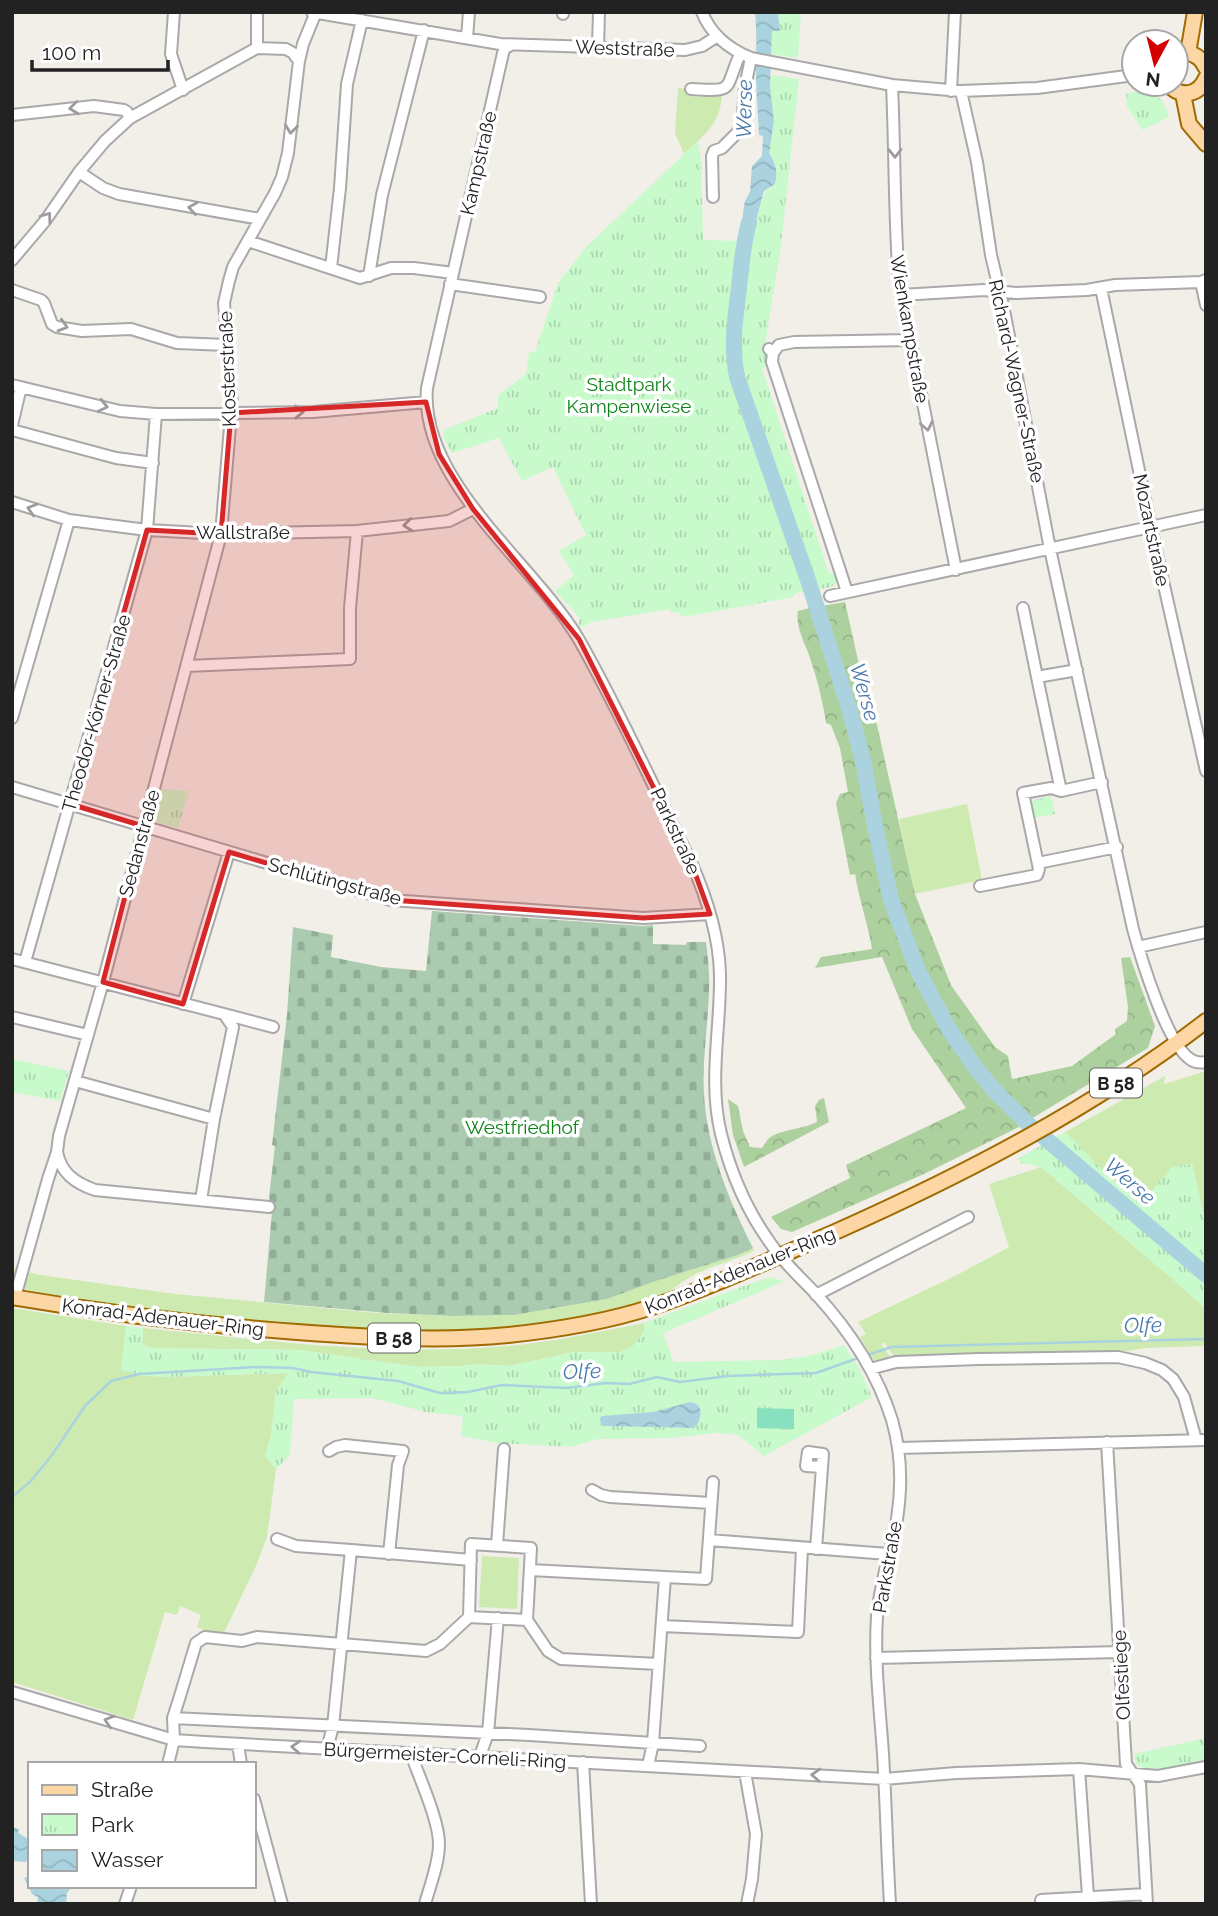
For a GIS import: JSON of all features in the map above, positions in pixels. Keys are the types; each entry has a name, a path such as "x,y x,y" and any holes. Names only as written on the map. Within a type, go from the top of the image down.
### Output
{"main road":[{"path":"1190,56 1200,58 1206,68"},
{"path":"1190,92 1201,87 1206,78"},
{"path":"1184,98 1189,124 1206,144"},
{"name":"Konrad-Adenauer-Ring","path":"13,1297 138,1316 252,1328 394,1338 515,1334 573,1325 649,1308 707,1287 898,1203 1022,1141 1105,1090 1206,1021"}],"street":[{"path":"257,12 257,48"},
{"path":"467,38 469,12"},
{"path":"598,47 599,12"},
{"path":"702,12 716,37 749,57 892,85 956,91 1037,88 1120,77"},
{"name":"Richard-Wagner-Straße","path":"955,12 956,91 977,162 991,255 1101,782 1138,947 1163,1014 1177,1042"},
{"path":"174,14 171,54 183,90"},
{"name":"Weststraße","path":"314,15 423,34 511,45 685,51 702,46 716,37"},
{"name":"Klosterstraße","path":"221,534 231,413 224,303 233,267 282,177 288,153 299,61 314,15"},
{"path":"331,268 347,84 361,23"},
{"path":"369,276 382,195 423,34"},
{"name":"Kampstraße","path":"426,402 503,53 505,48 511,45"},
{"path":"12,260 45,221 79,172 105,141 130,118 257,48 286,49 299,61"},
{"path":"691,89 721,90 729,85 749,57"},
{"path":"713,197 712,156 714,150 722,148 742,128 749,57"},
{"name":"Wienkampstraße","path":"892,85 896,244 901,295 956,570"},
{"path":"12,115 94,106 128,111 130,118"},
{"path":"79,172 103,188 119,194 260,219"},
{"path":"248,241 360,278 391,268 414,268 452,279 540,296"},
{"path":"901,295 999,291 1016,293 1203,281 1206,305"},
{"name":"Mozartstraße","path":"1101,288 1151,528 1206,771"},
{"path":"12,290 41,300 52,324 57,327 82,331 131,329 177,343 228,345"},
{"path":"847,592 772,362 771,351 779,345 794,342 910,340"},
{"path":"153,463 117,458 12,427 17,386 120,411 156,414 313,412 426,402"},
{"name":"Parkstraße","path":"426,402 439,454 474,509 553,602 579,639 665,806 702,887 717,942 720,975 715,1073 718,1116 736,1184 779,1256 851,1336 887,1405 898,1448 900,1481 898,1506 882,1576 876,1658 890,1904"},
{"name":"Theodor-Körner-Straße","path":"25,962 147,530 156,414"},
{"name":"Wallstraße","path":"12,502 69,520 147,530 221,534 357,531 449,521 474,509"},
{"path":"830,596 1206,515"},
{"path":"12,718 69,520"},
{"path":"187,666 350,659 350,608 357,531"},
{"name":"Sedanstraße","path":"13,1297 57,1152 59,1136 103,982 221,534"},
{"path":"1023,608 1061,791"},
{"path":"1037,677 1077,670"},
{"path":"980,886 1035,876 1039,871 1023,793 1051,788 1061,791 1101,782"},
{"name":"Schlütingstraße","path":"12,787 391,900 643,918 710,914"},
{"path":"1038,863 1116,847"},
{"path":"183,1004 229,852"},
{"path":"1138,947 1206,932"},
{"path":"12,959 273,1027"},
{"path":"201,1200 233,1027 224,1014"},
{"path":"12,1017 88,1035"},
{"path":"1177,1042 1190,1059 1206,1062"},
{"path":"75,1082 214,1119"},
{"path":"57,1152 64,1170 83,1186 109,1192 269,1207"},
{"path":"816,1294 968,1217"},
{"path":"866,1361 1118,1357 1136,1361 1162,1370 1174,1379 1201,1440 898,1448"},
{"name":"Olfestiege","path":"1107,1442 1126,1764 1140,1784 1147,1899"},
{"path":"328,1451 345,1445 402,1451 398,1465 389,1553"},
{"path":"497,1545 504,1449"},
{"path":"816,1549 822,1467"},
{"path":"530,1570 706,1579 713,1482"},
{"path":"592,1490 610,1497 712,1503"},
{"path":"277,1539 296,1546 471,1560"},
{"path":"709,1540 888,1554"},
{"path":"469,1617 471,1544 531,1548 527,1620 548,1651 561,1659 658,1664"},
{"path":"662,1626 798,1632 802,1548"},
{"path":"333,1749 338,1736 333,1726 351,1550"},
{"path":"648,1766 653,1743 665,1577"},
{"path":"168,1762 174,1740 173,1718 196,1643 205,1637 242,1641 257,1637 426,1651 440,1644 469,1617 527,1620"},
{"path":"480,1756 488,1734 498,1618"},
{"path":"876,1658 1120,1651"},
{"name":"Bürgermeister-Corneli-Ring","path":"12,1692 174,1740 884,1779 956,1773 1079,1769 1158,1776 1206,1767"},
{"path":"159,1736 173,1718"},
{"name":"Bürgermeister-Corneli-Ring","path":"173,1718 700,1746"},
{"path":"488,1734 496,1757"},
{"path":"238,1744 241,1762"},
{"path":"411,1754 434,1820 439,1846 425,1904"},
{"path":"583,1762 591,1904"},
{"path":"1079,1769 1088,1896"},
{"path":"745,1772 756,1834 747,1904"},
{"path":"256,1806 282,1904"},
{"path":"1041,1904 1041,1900 1088,1896 1147,1899"}],"highlighted area":[{"path":"426,402 439,454 473,509 579,639 691,862 710,914 643,918 391,900 229,852 183,1004 103,982 143,826 70,804 147,530 221,534 231,413"}],"green space":[{"path":"778,12 801,12 798,58 772,54 772,31 780,30"},
{"path":"771,75 799,79 780,254 766,337 769,366 762,368 829,574 836,572 835,584 815,590 738,360 749,241 765,192 775,184 775,164 769,153 774,121"},
{"path":"678,88 688,89 688,96 722,95 714,122 684,154 675,133"},
{"path":"1126,98 1159,98 1169,117 1143,130 1127,107"},
{"name":"Stadtpark Kampenwiese","path":"698,141 703,240 739,241 729,326 731,377 805,591 794,594 794,597 683,617 678,612 671,613 670,609 592,622 579,628 579,617 555,591 574,575 559,551 586,535 553,467 522,481 499,438 452,453 443,437 444,430 498,408 498,395 526,374 529,352 535,352 558,283 586,247"},
{"path":"845,602 862,678 875,716 915,894 951,985 995,1047 1008,1056 1012,1079 1072,1066 1116,1034 1115,1029 1127,1021 1128,1007 1121,958 1130,957 1155,1026 1148,1048 1031,1119 997,1087 952,1027 921,968 894,899 866,758 822,606"},
{"path":"810,608 847,709 860,759 887,901 915,973 946,1033 973,1071 1023,1125 924,1174 792,1232 781,1229 771,1217 850,1178 846,1165 966,1108 912,1029 882,957 815,968 821,957 872,949 855,874 850,875 836,803 840,794 848,792 840,748 831,725 826,723 817,682 798,623 798,611"},
{"path":"162,789 189,791 178,828 157,822 154,816"},
{"path":"1051,796 1055,814 1033,818 1029,801"},
{"path":"967,804 982,880 915,894 899,819"},
{"name":"Westfriedhof","path":"432,911 653,925 653,944 686,945 687,942 706,942 709,985 704,1068 706,1114 714,1154 753,1248 607,1299 514,1315 387,1313 264,1302 272,1212 269,1197 275,1146 272,1145 287,1015 293,927 333,935 331,957 381,967 426,971"},
{"path":"12,1059 69,1071 60,1101 12,1092"},
{"path":"1206,1071 1206,1225 1192,1164 1171,1168 1142,1204 1104,1172 1065,1132 1165,1076 1164,1084"},
{"path":"824,1098 829,1122 744,1167 733,1135 728,1099 738,1106 743,1131 750,1147 762,1148 772,1136 817,1122 815,1106"},
{"path":"1065,1132 1104,1172 1141,1204 1171,1168 1192,1164 1206,1225 1206,1309 1041,1167 1021,1163 1017,1159"},
{"path":"1041,1167 1206,1309 1206,1346 1146,1348 1119,1352 895,1358 884,1342 881,1344 891,1358 878,1362 873,1359 860,1337 866,1334 858,1322 1009,1247 989,1184"},
{"path":"753,1248 754,1251 698,1273 668,1292 642,1301 559,1321 483,1329 367,1329 291,1324 151,1309 12,1287 12,1268 40,1275 175,1294 377,1313 514,1315 607,1299"},
{"path":"769,1277 785,1281 663,1333 674,1362 781,1360 809,1356 844,1345 859,1368 872,1397 764,1456 741,1437 715,1433 671,1438 598,1439 571,1447 498,1443 461,1436 463,1416 426,1412 371,1398 294,1399 290,1455 276,1469 265,1456 271,1436 276,1391 288,1373 167,1377 143,1376 121,1370 126,1326 143,1328 142,1345 153,1348 300,1350 418,1367 476,1364 508,1366 575,1352 621,1352 633,1346 641,1336 644,1323","holes":["695,1403 701,1413 694,1428 604,1426 623,1415"]},
{"path":"12,1308 126,1326 122,1370 167,1377 289,1373 276,1391 271,1436 265,1456 276,1469 267,1537 255,1568 222,1637 197,1627 201,1615 180,1606 177,1615 165,1612 133,1720 12,1682"},
{"path":"644,1323 641,1336 633,1346 621,1352 575,1352 508,1366 476,1364 418,1367 300,1350 154,1348 142,1345 143,1328 325,1346 462,1349 541,1342"},
{"path":"757,1408 794,1409 794,1429 757,1428"},
{"path":"482,1556 519,1558 517,1609 479,1607"},
{"path":"1206,1738 1206,1763 1162,1771 1153,1771 1136,1764 1134,1754"}],"water":[{"path":"755,12 778,12 780,31 772,31 770,87 774,121 769,153 775,164 776,175 775,184 764,191 757,217 743,242 743,212 750,192 752,166 762,156"},
{"path":"690,1402 698,1406 701,1413 694,1428 601,1425 602,1416 653,1412"},
{"path":"12,1827 19,1829 18,1833 28,1839 28,1857 26,1862 12,1861"},
{"path":"29,1888 71,1888 67,1893 66,1904 37,1904 38,1897 32,1894"}],"waterway":[{"name":"Werse","path":"749,222 742,255 735,321 734,355 737,377 808,580 849,708 863,760 891,900 918,971 950,1031 994,1090 1026,1122 1206,1275"},
{"name":"Olfe","path":"867,1355 892,1347 1206,1339"},
{"name":"Olfe","path":"12,1497 31,1481 52,1455 85,1406 111,1381 139,1374 258,1367 293,1368 398,1381 440,1393 468,1392 502,1385 566,1388 606,1383 629,1384 657,1377 680,1382 728,1376 816,1373 861,1357"}]}
